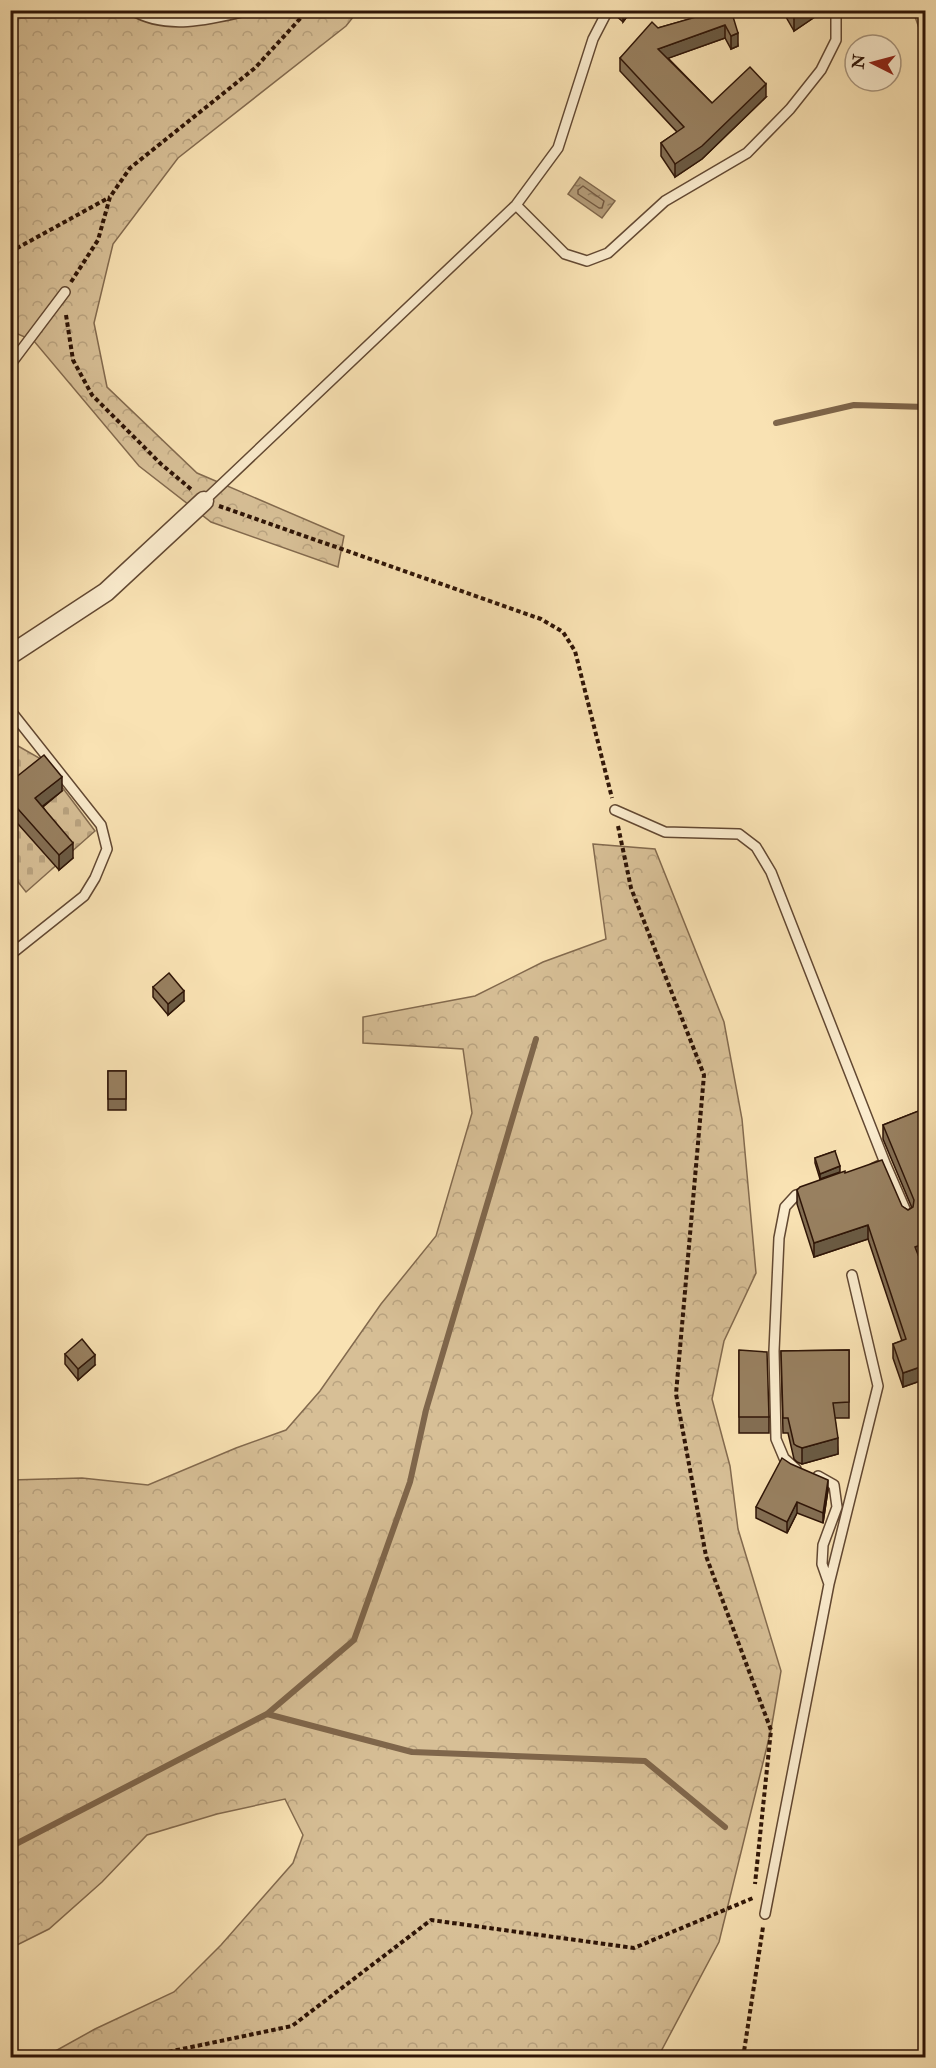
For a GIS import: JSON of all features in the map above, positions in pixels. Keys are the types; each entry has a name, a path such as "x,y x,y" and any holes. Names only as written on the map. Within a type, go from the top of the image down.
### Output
{"street":[{"path":"10,655 106,592 204,501"}],"lane":[{"path":"132,10 141,16 171,22 212,19 250,10"},
{"path":"204,501 516,205 558,147 593,39 608,10"},
{"path":"516,205 565,254 587,261 608,253 664,201 747,153 790,109 820,70 836,40 836,10"},
{"path":"10,365 66,292"},
{"path":"10,710 101,825 107,849 96,878 84,896 10,956"},
{"path":"615,810 665,832 739,834 756,847 771,872 908,1217"},
{"path":"863,1172 885,1163"},
{"path":"820,1188 796,1195 785,1207 779,1238 774,1351 776,1439 784,1458 793,1468 824,1478 834,1485 837,1507 823,1545 822,1564 828,1584"},
{"path":"765,1914 828,1584 878,1386 852,1275"}],"path":[{"path":"308,10 255,68 130,168 110,197 98,240 66,292 66,323 73,360 92,395 161,464 204,501 541,619 563,632 575,651 615,810 631,888 704,1074 676,1394 706,1556 771,1730 754,1886"},
{"path":"10,252 110,197"},
{"path":"139,2058 292,2026 431,1920 634,1948 753,1898 765,1914 743,2058"}],"green space":[{"path":"11,11 358,11 346,26 178,158 113,244 94,323 107,387 197,473 344,536 338,567 211,522 139,466 34,341 11,331"},
{"path":"913,11 925,11 925,45"},
{"path":"11,742 41,759 95,831 26,892 11,873"},
{"path":"593,844 655,849 724,1022 742,1119 756,1273 724,1341 712,1399 730,1466 738,1529 781,1671 771,1730 719,1942 658,2057 37,2057 50,2054 95,2029 174,1992 221,1945 293,1863 303,1835 285,1799 217,1814 147,1835 102,1882 49,1929 11,1948 11,1480 82,1478 148,1485 286,1430 320,1391 381,1304 436,1236 472,1113 463,1049 363,1043 363,1017 475,996 543,962 606,939"}],"water":[{"path":"580,177 615,201 602,218 568,194"}],"building":[{"path":"616,10 627,10 623,16"},
{"path":"717,10 731,10 738,33 731,36 725,25 658,49 712,103 750,67 766,84 702,146 675,164 661,143 684,127 620,58 652,22 658,28"},
{"path":"790,10 805,10 794,18"},
{"path":"44,755 62,777 35,798 73,843 59,855 10,800 12,797 10,782"},
{"path":"169,973 184,991 168,1004 153,987"},
{"path":"108,1071 126,1071 126,1099 108,1099"},
{"path":"926,1108 926,1243 915,1247 926,1275 926,1344 921,1346 926,1365 903,1373 893,1344 906,1339 868,1225 814,1243 797,1190 845,1171 845,1173 882,1160 902,1206 908,1210 913,1207 914,1200 883,1125"},
{"path":"835,1151 840,1166 820,1174 815,1158"},
{"path":"82,1339 95,1355 78,1369 65,1354"},
{"path":"739,1350 767,1352 769,1417 739,1417"},
{"path":"849,1350 849,1402 833,1403 838,1438 802,1448 797,1446 794,1444 788,1418 783,1418 781,1351"},
{"path":"782,1458 828,1480 823,1513 797,1502 787,1522 756,1507"}],"waterway":[{"path":"776,423 854,405 926,407"},
{"path":"10,1847 267,1714 354,1640 410,1482 426,1410 536,1039"},
{"path":"267,1714 412,1752 645,1761 725,1827"}]}
